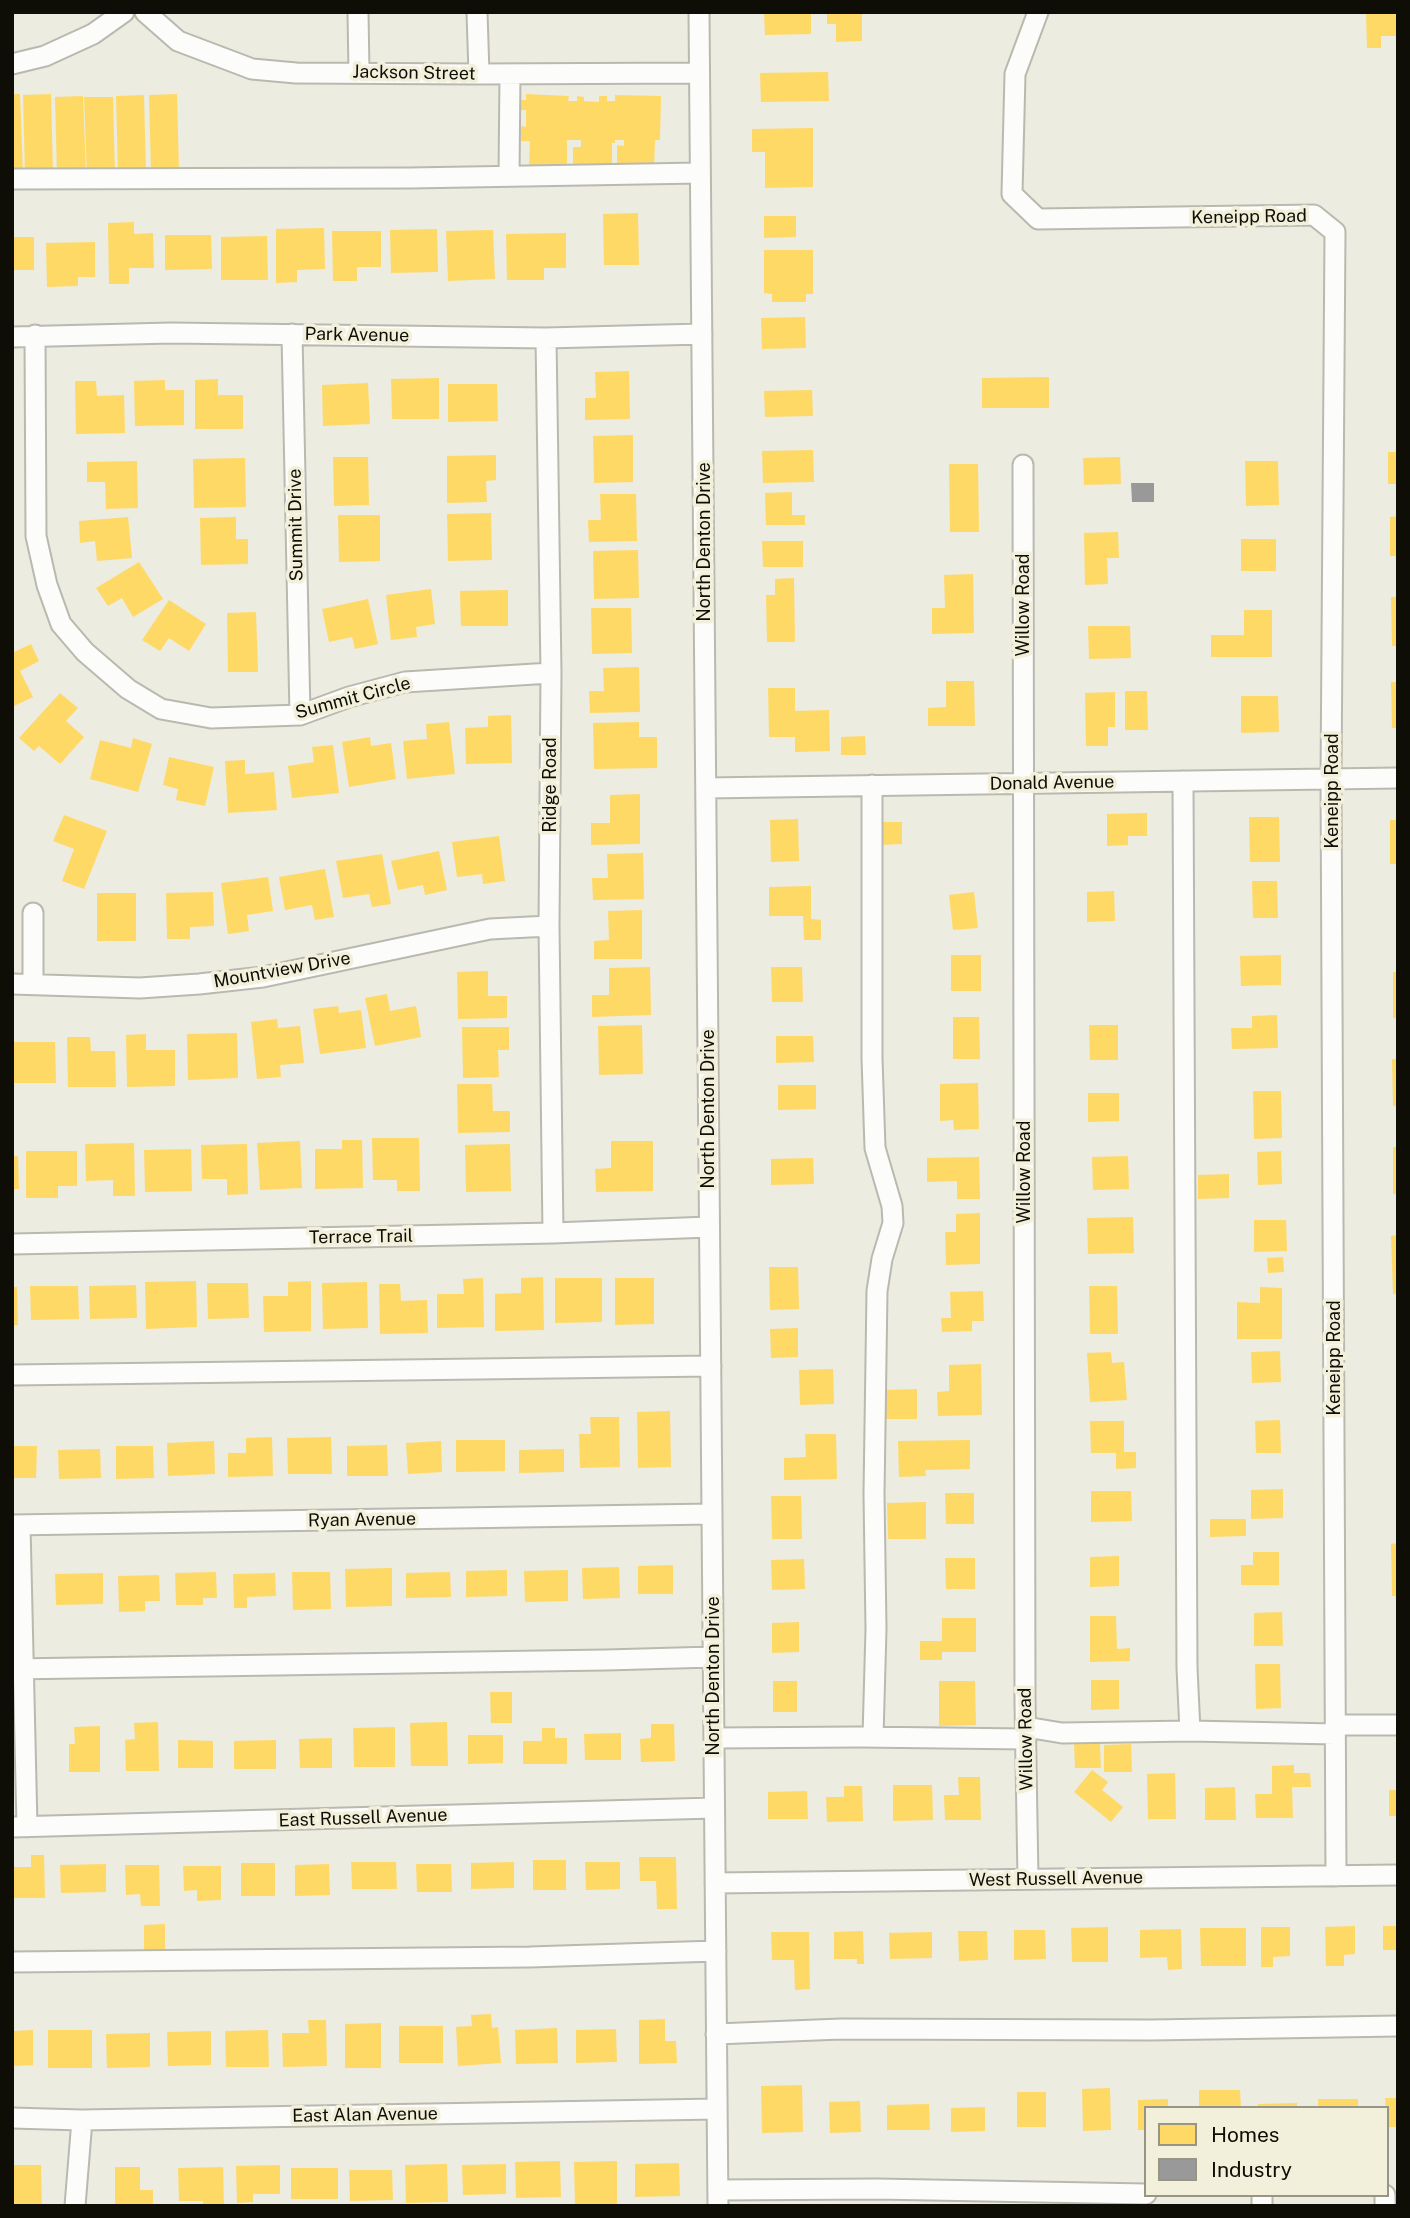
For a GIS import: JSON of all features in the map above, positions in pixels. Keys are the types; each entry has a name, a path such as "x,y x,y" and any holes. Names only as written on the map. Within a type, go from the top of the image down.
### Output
{"street":[{"path":"12,64 45,57 93,33 124,12"},
{"name":"Jackson Street","path":"145,12 178,41 252,69 296,73 699,73"},
{"path":"358,12 359,72"},
{"path":"477,12 479,74"},
{"name":"North Denton Drive","path":"699,12 718,2198"},
{"name":"Keneipp Road","path":"1038,12 1015,74 1012,194 1038,219 1314,215 1335,232 1331,779 1336,1876"},
{"path":"509,176 510,74"},
{"path":"12,179 700,173"},
{"name":"Park Avenue","path":"12,337 171,333 546,338 702,334"},
{"name":"Summit Drive","path":"292,334 300,715"},
{"name":"Summit Circle","path":"35,335 36,536 47,585 61,624 85,652 128,689 161,709 211,718 300,715 349,696 405,682 551,673"},
{"name":"Ridge Road","path":"546,338 551,673 549,926 552,1233"},
{"name":"Willow Road","path":"1023,465 1028,1880"},
{"name":"Donald Avenue","path":"706,788 1398,778"},
{"path":"1184,781 1182,830 1186,1668 1190,1731"},
{"path":"872,785 872,1058 875,1148 892,1206 893,1223 882,1259 877,1292 873,1737"},
{"path":"33,913 33,984"},
{"name":"Mountview Drive","path":"12,985 140,988 237,980 263,977 490,929 549,926"},
{"name":"Terrace Trail","path":"12,1244 552,1233 709,1227"},
{"path":"12,1376 711,1366"},
{"name":"Ryan Avenue","path":"16,1525 712,1514"},
{"path":"16,1525 19,1827"},
{"path":"18,1669 713,1657"},
{"path":"714,1738 1335,1729 1398,1725"},
{"name":"East Russell Avenue","path":"19,1827 714,1808"},
{"name":"West Russell Avenue","path":"715,1883 1398,1875"},
{"path":"12,1962 530,1957 716,1951"},
{"path":"716,2035 841,2029 1151,2030 1398,2026"},
{"name":"East Alan Avenue","path":"12,2118 82,2120 717,2109"},
{"path":"75,2206 82,2120"},
{"path":"718,2198 1133,2198"}],"building: Homes":[{"path":"764,12 811,12 811,34 765,35"},
{"path":"862,12 862,41 836,42 836,24 827,24 827,13"},
{"path":"1366,12 1398,12 1398,36 1381,36 1381,48 1367,48"},
{"path":"828,72 829,101 761,102 760,73"},
{"path":"12,94 20,94 23,172 12,172"},
{"path":"51,94 53,172 25,173 23,95"},
{"path":"177,94 179,172 151,173 149,95"},
{"path":"526,94 569,96 568,101 577,101 577,96 584,97 584,101 599,102 599,96 607,96 607,101 615,101 615,95 661,96 660,140 655,140 654,168 617,168 617,145 624,146 624,140 615,140 615,143 612,143 612,169 573,169 573,147 581,147 581,140 567,140 567,168 529,168 530,141 521,141 521,126 526,127 526,110 520,110 520,100 526,100"},
{"path":"144,95 146,173 118,174 116,96"},
{"path":"83,96 86,174 57,175 55,97"},
{"path":"84,97 113,97 115,174 87,175"},
{"path":"813,128 813,187 765,188 765,152 752,152 752,129"},
{"path":"638,213 639,265 604,265 603,214"},
{"path":"764,216 796,216 796,237 764,238"},
{"path":"134,222 134,234 153,233 154,268 129,268 129,284 109,284 108,223"},
{"path":"324,228 325,269 297,270 297,282 276,283 276,229"},
{"path":"437,229 438,272 391,273 390,230"},
{"path":"493,230 495,279 448,281 446,231"},
{"path":"332,231 381,231 381,267 357,267 357,281 333,281"},
{"path":"566,233 566,268 544,268 544,280 507,280 506,234"},
{"path":"165,235 211,235 212,269 165,270"},
{"path":"267,236 268,280 221,280 221,237"},
{"path":"12,237 34,237 34,270 12,270"},
{"path":"95,242 95,277 78,277 78,286 47,287 46,243"},
{"path":"764,250 813,250 813,294 806,294 806,302 772,302 772,294 764,293"},
{"path":"805,317 806,348 762,349 761,318"},
{"path":"629,371 630,419 585,420 585,398 596,398 595,372"},
{"path":"1049,377 1049,408 982,408 982,378"},
{"path":"439,378 439,419 392,419 391,379"},
{"path":"218,379 218,395 243,395 243,429 195,429 195,380"},
{"path":"165,380 165,390 184,390 184,425 135,426 134,381"},
{"path":"75,381 96,381 97,396 124,395 125,433 76,434"},
{"path":"368,383 370,424 323,426 322,385"},
{"path":"448,384 497,384 498,421 448,422"},
{"path":"812,390 813,416 765,417 764,391"},
{"path":"633,435 633,482 594,483 593,436"},
{"path":"813,450 814,482 763,483 762,451"},
{"path":"1388,452 1398,452 1398,484 1388,484"},
{"path":"496,455 496,480 486,481 487,502 447,503 447,456"},
{"path":"333,457 368,457 369,505 334,506"},
{"path":"1120,457 1121,484 1084,485 1083,458"},
{"path":"245,458 246,507 194,508 193,459"},
{"path":"137,461 138,508 106,509 105,482 87,482 87,462"},
{"path":"1245,461 1278,461 1279,505 1246,506"},
{"path":"949,464 978,464 979,532 950,532"},
{"path":"792,492 792,515 805,515 805,525 766,525 765,493"},
{"path":"600,494 636,494 637,541 589,542 588,520 601,520"},
{"path":"491,513 492,560 448,561 447,514"},
{"path":"338,515 380,515 380,561 339,562"},
{"path":"1398,516 1398,556 1390,556 1390,517"},
{"path":"128,517 132,558 97,561 95,541 80,543 79,521"},
{"path":"236,517 236,539 248,539 248,564 201,565 200,518"},
{"path":"1118,532 1119,558 1107,558 1108,584 1085,585 1084,533"},
{"path":"1241,539 1276,539 1276,571 1241,571"},
{"path":"762,541 803,541 803,567 763,567"},
{"path":"638,550 639,598 594,599 593,551"},
{"path":"139,562 163,599 133,617 122,598 108,606 96,588"},
{"path":"973,574 974,633 932,634 932,608 945,608 944,575"},
{"path":"794,578 795,642 767,642 766,595 775,595 775,579"},
{"path":"431,589 435,624 416,627 417,637 391,640 386,595"},
{"path":"508,590 508,626 461,626 460,591"},
{"path":"1391,597 1398,597 1398,646 1392,646"},
{"path":"368,599 378,644 355,649 352,637 329,642 322,609"},
{"path":"169,600 206,624 189,651 169,638 160,651 142,640"},
{"path":"591,608 631,608 632,653 592,654"},
{"path":"1244,610 1272,610 1272,657 1211,657 1211,635 1244,635"},
{"path":"256,612 258,672 228,672 227,613"},
{"path":"1088,626 1130,626 1131,658 1089,659"},
{"path":"31,644 39,661 20,671 33,697 12,707 12,653"},
{"path":"639,667 640,712 590,713 589,691 604,691 603,668"},
{"path":"946,681 974,681 975,726 928,726 928,708 946,707"},
{"path":"1391,682 1398,682 1398,728 1392,728"},
{"path":"768,688 795,688 795,711 829,710 830,751 795,752 795,737 769,737"},
{"path":"1125,691 1147,691 1148,730 1125,730"},
{"path":"1115,692 1115,727 1108,727 1108,746 1086,746 1085,693"},
{"path":"60,693 78,708 66,721 84,737 60,764 39,746 34,751 19,738"},
{"path":"1241,696 1278,696 1279,732 1241,733"},
{"path":"511,715 512,763 466,764 465,728 488,727 488,716"},
{"path":"449,722 455,774 407,779 403,741 427,739 426,724"},
{"path":"639,722 639,737 657,737 657,768 594,769 593,723"},
{"path":"865,736 866,755 841,755 841,737"},
{"path":"370,737 371,746 391,743 396,779 349,787 342,742"},
{"path":"133,738 152,744 138,792 90,779 100,740 131,748"},
{"path":"333,745 339,793 292,798 288,766 314,762 312,747"},
{"path":"169,757 214,767 205,806 176,800 178,789 163,785"},
{"path":"245,760 245,774 274,772 277,810 228,813 225,761"},
{"path":"640,794 640,844 591,845 591,823 610,823 610,795"},
{"path":"1147,813 1147,836 1128,836 1128,845 1107,846 1107,814"},
{"path":"64,815 107,831 84,889 62,881 74,849 53,841"},
{"path":"1249,817 1279,817 1280,862 1250,862"},
{"path":"798,819 799,861 771,862 770,820"},
{"path":"1390,820 1398,820 1398,864 1390,864"},
{"path":"879,822 902,822 902,844 880,845"},
{"path":"499,836 505,881 483,884 482,874 457,877 452,842"},
{"path":"439,851 447,890 425,895 423,885 398,890 391,861"},
{"path":"643,853 644,899 593,900 592,878 608,878 607,854"},
{"path":"382,854 391,904 372,907 369,894 343,898 336,861"},
{"path":"325,869 334,917 315,920 312,905 285,910 279,877"},
{"path":"268,877 273,911 247,915 249,931 228,934 221,883"},
{"path":"1252,881 1277,881 1278,918 1253,918"},
{"path":"811,886 811,919 821,920 821,940 804,940 803,916 769,916 769,887"},
{"path":"1114,891 1115,921 1087,922 1087,892"},
{"path":"213,892 214,926 190,927 190,939 167,939 166,893"},
{"path":"974,892 978,928 953,930 949,895"},
{"path":"97,893 136,893 136,941 97,941"},
{"path":"642,910 642,959 594,959 594,941 609,940 608,911"},
{"path":"951,955 981,955 981,991 951,991"},
{"path":"1281,955 1281,985 1241,986 1240,956"},
{"path":"650,967 651,1015 592,1017 592,995 609,995 609,968"},
{"path":"771,967 802,967 803,1002 772,1002"},
{"path":"488,971 488,996 507,996 507,1018 458,1019 457,972"},
{"path":"1393,972 1398,972 1398,1018 1393,1018"},
{"path":"387,994 390,1011 416,1006 421,1037 375,1046 365,998"},
{"path":"338,1006 339,1013 361,1010 366,1048 320,1054 313,1009"},
{"path":"1277,1015 1278,1048 1232,1049 1231,1028 1252,1028 1252,1016"},
{"path":"953,1017 979,1017 980,1059 953,1059"},
{"path":"277,1019 278,1028 300,1026 304,1063 280,1065 281,1077 257,1079 251,1022"},
{"path":"642,1025 643,1074 599,1075 598,1026"},
{"path":"1089,1025 1118,1025 1118,1060 1090,1060"},
{"path":"462,1027 509,1027 509,1050 498,1050 499,1077 463,1078"},
{"path":"237,1033 238,1078 188,1080 187,1034"},
{"path":"146,1034 146,1050 175,1050 175,1086 127,1087 126,1035"},
{"path":"776,1036 813,1036 814,1062 776,1063"},
{"path":"67,1037 90,1037 91,1051 115,1051 116,1087 68,1087"},
{"path":"12,1042 55,1042 56,1083 12,1083"},
{"path":"1392,1059 1398,1059 1398,1106 1393,1106"},
{"path":"978,1083 979,1129 954,1130 953,1120 940,1121 940,1084"},
{"path":"457,1084 492,1084 493,1111 510,1111 510,1132 458,1133"},
{"path":"778,1085 816,1085 816,1109 778,1110"},
{"path":"1253,1091 1281,1091 1282,1138 1254,1139"},
{"path":"1088,1093 1119,1093 1119,1121 1088,1122"},
{"path":"372,1138 419,1138 420,1191 397,1191 397,1180 373,1180"},
{"path":"342,1140 362,1140 363,1188 315,1189 315,1149 342,1149"},
{"path":"300,1141 302,1188 260,1190 257,1143"},
{"path":"611,1141 653,1141 653,1191 596,1192 595,1169 611,1168"},
{"path":"134,1143 135,1196 113,1196 113,1180 86,1181 85,1144"},
{"path":"247,1144 248,1194 227,1195 227,1179 202,1179 201,1145"},
{"path":"510,1144 511,1191 466,1192 465,1145"},
{"path":"1393,1147 1398,1147 1398,1194 1393,1194"},
{"path":"191,1149 192,1191 145,1192 144,1150"},
{"path":"26,1151 77,1151 77,1186 58,1186 58,1198 26,1198"},
{"path":"1281,1151 1282,1184 1258,1185 1257,1152"},
{"path":"12,1156 18,1156 19,1189 12,1189"},
{"path":"1128,1156 1129,1189 1093,1190 1092,1157"},
{"path":"979,1157 980,1199 957,1199 957,1181 927,1182 927,1158"},
{"path":"813,1158 814,1184 771,1185 771,1159"},
{"path":"1229,1174 1229,1198 1198,1199 1198,1175"},
{"path":"980,1213 980,1264 946,1265 945,1232 956,1232 956,1214"},
{"path":"1133,1217 1134,1253 1088,1254 1087,1218"},
{"path":"1254,1220 1286,1220 1287,1251 1254,1252"},
{"path":"1398,1235 1398,1294 1393,1294 1391,1236"},
{"path":"1283,1257 1284,1272 1268,1273 1267,1258"},
{"path":"769,1267 798,1267 799,1309 770,1310"},
{"path":"543,1277 544,1330 495,1331 495,1294 521,1293 521,1278"},
{"path":"483,1278 484,1327 437,1328 437,1294 464,1294 463,1279"},
{"path":"555,1278 602,1278 602,1322 555,1323"},
{"path":"615,1278 654,1278 654,1324 615,1325"},
{"path":"196,1281 197,1327 146,1329 145,1282"},
{"path":"311,1281 311,1331 264,1332 263,1296 288,1296 288,1282"},
{"path":"367,1282 368,1328 323,1329 322,1283"},
{"path":"207,1283 248,1283 249,1318 208,1319"},
{"path":"379,1284 400,1284 401,1301 427,1300 428,1333 380,1334"},
{"path":"136,1285 137,1318 90,1319 89,1286"},
{"path":"30,1286 78,1286 79,1319 31,1320"},
{"path":"1089,1286 1117,1286 1118,1334 1090,1334"},
{"path":"12,1287 17,1287 18,1325 12,1325"},
{"path":"1260,1287 1282,1288 1282,1339 1237,1339 1237,1302 1260,1303"},
{"path":"983,1291 984,1321 972,1321 972,1331 942,1332 941,1318 951,1318 950,1292"},
{"path":"798,1328 798,1357 771,1358 770,1329"},
{"path":"1280,1351 1281,1382 1252,1383 1251,1352"},
{"path":"1111,1352 1112,1363 1124,1362 1127,1400 1090,1402 1087,1353"},
{"path":"981,1364 982,1415 938,1416 937,1392 949,1391 949,1365"},
{"path":"833,1369 834,1404 800,1405 799,1370"},
{"path":"917,1389 917,1419 885,1419 885,1390"},
{"path":"670,1411 671,1467 638,1468 637,1412"},
{"path":"590,1417 619,1417 620,1467 580,1468 579,1434 591,1434"},
{"path":"1280,1420 1281,1453 1256,1453 1255,1421"},
{"path":"1090,1421 1124,1421 1124,1452 1136,1452 1136,1468 1116,1469 1116,1453 1091,1453"},
{"path":"805,1434 836,1434 837,1479 784,1480 784,1458 806,1457"},
{"path":"272,1437 273,1476 228,1477 228,1453 246,1453 246,1438"},
{"path":"331,1437 332,1474 288,1474 287,1438"},
{"path":"456,1440 505,1440 505,1471 456,1472"},
{"path":"970,1440 970,1469 925,1470 926,1476 899,1477 898,1441"},
{"path":"214,1441 215,1474 168,1476 167,1443"},
{"path":"441,1441 442,1472 408,1474 406,1443"},
{"path":"387,1445 388,1476 347,1476 347,1446"},
{"path":"12,1446 37,1446 36,1478 12,1478"},
{"path":"116,1446 153,1446 154,1478 116,1479"},
{"path":"100,1449 101,1478 59,1479 58,1450"},
{"path":"564,1449 564,1472 519,1473 519,1450"},
{"path":"1283,1489 1283,1518 1251,1519 1251,1490"},
{"path":"1091,1491 1131,1491 1132,1521 1091,1522"},
{"path":"945,1493 974,1493 974,1524 946,1524"},
{"path":"771,1496 801,1496 802,1539 772,1539"},
{"path":"926,1502 926,1539 888,1539 887,1503"},
{"path":"1210,1519 1246,1519 1246,1536 1210,1537"},
{"path":"1398,1543 1398,1596 1392,1596 1391,1544"},
{"path":"1253,1552 1279,1552 1279,1585 1241,1585 1241,1565 1253,1565"},
{"path":"1119,1556 1119,1586 1090,1587 1090,1557"},
{"path":"945,1558 975,1558 975,1589 946,1589"},
{"path":"804,1559 805,1589 772,1590 771,1560"},
{"path":"673,1565 673,1594 638,1594 638,1566"},
{"path":"619,1567 620,1598 583,1599 582,1568"},
{"path":"392,1568 392,1606 346,1607 345,1569"},
{"path":"507,1570 507,1596 466,1597 466,1571"},
{"path":"568,1570 568,1601 525,1602 524,1571"},
{"path":"216,1572 217,1598 203,1598 203,1605 176,1605 175,1573"},
{"path":"292,1572 330,1572 331,1609 293,1610"},
{"path":"450,1572 451,1597 406,1598 406,1573"},
{"path":"103,1573 103,1604 56,1605 55,1574"},
{"path":"275,1573 276,1596 247,1597 247,1608 234,1608 233,1574"},
{"path":"159,1575 160,1601 145,1601 145,1611 119,1612 118,1576"},
{"path":"1282,1612 1283,1646 1254,1646 1254,1613"},
{"path":"1090,1616 1116,1616 1117,1649 1130,1648 1130,1661 1090,1662"},
{"path":"942,1618 976,1618 976,1652 942,1652 942,1660 920,1660 920,1641 942,1641"},
{"path":"799,1622 799,1652 772,1653 772,1623"},
{"path":"1255,1664 1280,1664 1281,1708 1256,1709"},
{"path":"1091,1680 1119,1680 1119,1709 1091,1710"},
{"path":"773,1681 797,1681 797,1712 773,1712"},
{"path":"939,1681 975,1681 976,1725 939,1726"},
{"path":"490,1692 512,1692 512,1723 491,1723"},
{"path":"158,1722 159,1771 126,1771 125,1740 135,1739 134,1723"},
{"path":"447,1722 448,1766 411,1766 410,1723"},
{"path":"651,1724 674,1724 675,1761 641,1762 640,1739 651,1738"},
{"path":"100,1726 100,1772 69,1772 69,1744 75,1744 74,1727"},
{"path":"395,1727 395,1767 354,1767 353,1728"},
{"path":"542,1728 555,1728 555,1738 567,1738 567,1764 523,1764 523,1741 542,1741"},
{"path":"621,1733 621,1760 585,1760 584,1734"},
{"path":"468,1735 503,1735 503,1763 468,1764"},
{"path":"332,1738 332,1768 300,1768 299,1739"},
{"path":"178,1740 213,1741 213,1768 178,1768"},
{"path":"276,1740 276,1769 234,1769 234,1741"},
{"path":"1074,1744 1100,1744 1101,1768 1075,1768"},
{"path":"1131,1744 1132,1772 1104,1772 1104,1745"},
{"path":"1294,1765 1294,1773 1310,1773 1311,1787 1292,1787 1293,1818 1256,1818 1255,1794 1272,1794 1272,1766"},
{"path":"1092,1770 1108,1782 1102,1790 1123,1807 1111,1822 1074,1792"},
{"path":"1175,1773 1176,1819 1148,1819 1147,1774"},
{"path":"958,1777 980,1777 981,1820 945,1820 944,1795 959,1795"},
{"path":"893,1785 932,1785 933,1820 893,1821"},
{"path":"844,1786 862,1786 863,1821 827,1822 826,1797 844,1797"},
{"path":"1235,1787 1236,1820 1205,1820 1205,1788"},
{"path":"1389,1790 1398,1790 1398,1816 1389,1816"},
{"path":"807,1791 808,1819 768,1819 768,1792"},
{"path":"31,1855 44,1855 45,1898 12,1898 12,1867 31,1867"},
{"path":"639,1857 676,1857 677,1909 657,1909 656,1881 640,1881"},
{"path":"533,1860 566,1860 566,1890 533,1890"},
{"path":"351,1862 396,1862 397,1889 352,1889"},
{"path":"514,1862 514,1888 471,1889 471,1863"},
{"path":"585,1862 620,1862 620,1889 586,1890"},
{"path":"241,1863 275,1863 275,1896 241,1896"},
{"path":"106,1864 106,1892 61,1893 60,1865"},
{"path":"329,1864 330,1895 295,1896 295,1865"},
{"path":"416,1864 451,1864 452,1892 417,1892"},
{"path":"125,1865 159,1865 160,1906 141,1906 140,1894 126,1895"},
{"path":"183,1866 221,1866 221,1900 197,1901 197,1890 184,1891"},
{"path":"165,1924 165,1951 144,1951 144,1925"},
{"path":"1355,1926 1355,1954 1344,1955 1344,1966 1326,1966 1325,1927"},
{"path":"1383,1926 1398,1926 1398,1950 1383,1950"},
{"path":"1108,1927 1108,1962 1072,1962 1071,1928"},
{"path":"1261,1927 1290,1927 1290,1956 1273,1957 1273,1967 1261,1967"},
{"path":"1200,1928 1246,1928 1246,1966 1201,1966"},
{"path":"1181,1929 1182,1969 1168,1970 1167,1957 1140,1958 1140,1930"},
{"path":"1014,1930 1045,1930 1046,1959 1014,1960"},
{"path":"863,1931 864,1964 857,1964 857,1959 834,1959 834,1932"},
{"path":"958,1931 987,1931 988,1960 959,1961"},
{"path":"771,1932 809,1932 810,1989 795,1990 794,1960 772,1960"},
{"path":"932,1932 932,1958 890,1959 889,1933"},
{"path":"491,2014 492,2028 498,2027 501,2063 458,2066 456,2027 472,2026 471,2015"},
{"path":"665,2019 665,2041 676,2041 677,2063 639,2064 639,2020"},
{"path":"308,2020 326,2020 327,2066 283,2067 282,2033 309,2033"},
{"path":"381,2023 381,2068 345,2068 345,2024"},
{"path":"399,2026 443,2026 443,2063 399,2063"},
{"path":"557,2028 558,2063 516,2064 515,2030"},
{"path":"616,2029 617,2062 576,2063 576,2030"},
{"path":"33,2030 33,2065 12,2066 12,2031"},
{"path":"48,2030 92,2030 92,2068 48,2068"},
{"path":"268,2030 269,2067 226,2067 225,2031"},
{"path":"211,2031 211,2065 168,2066 167,2032"},
{"path":"150,2033 150,2067 107,2068 106,2034"},
{"path":"802,2085 803,2132 762,2133 761,2086"},
{"path":"1110,2088 1111,2130 1083,2131 1082,2089"},
{"path":"1199,2090 1240,2090 1241,2106 1199,2106"},
{"path":"1017,2092 1046,2092 1046,2127 1017,2127"},
{"path":"1385,2098 1398,2098 1398,2127 1389,2127 1389,2106 1386,2106"},
{"path":"1168,2099 1168,2106 1144,2106 1144,2130 1138,2130 1138,2100"},
{"path":"1318,2099 1358,2099 1358,2106 1318,2106"},
{"path":"860,2101 861,2132 830,2133 829,2102"},
{"path":"1297,2103 1297,2106 1258,2106"},
{"path":"929,2104 930,2130 887,2130 887,2105"},
{"path":"985,2107 985,2131 951,2132 951,2108"},
{"path":"560,2161 561,2197 516,2198 515,2162"},
{"path":"617,2161 617,2206 575,2206 574,2162"},
{"path":"679,2163 680,2196 635,2197 635,2164"},
{"path":"447,2164 448,2202 406,2203 405,2165"},
{"path":"506,2164 506,2194 463,2195 462,2165"},
{"path":"12,2165 41,2165 42,2206 12,2206"},
{"path":"280,2165 280,2194 253,2194 253,2202 237,2203 236,2166"},
{"path":"115,2167 140,2167 140,2190 153,2190 153,2206 115,2206"},
{"path":"223,2167 224,2206 203,2206 203,2201 179,2201 178,2168"},
{"path":"291,2168 338,2168 338,2199 291,2199"},
{"path":"349,2170 392,2170 393,2200 350,2201"}],"building: Industry":[{"path":"1131,483 1154,483 1154,502 1132,502"}]}
